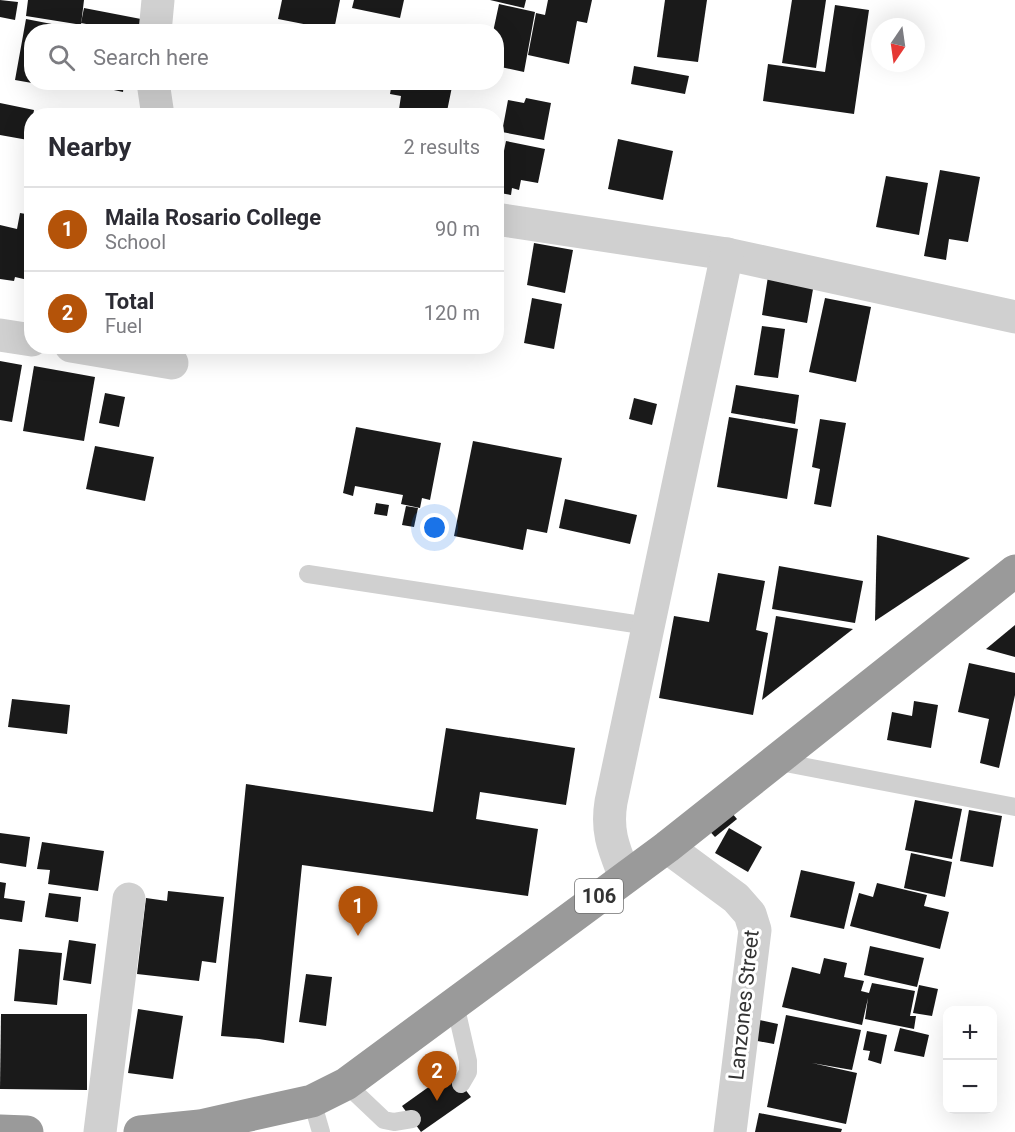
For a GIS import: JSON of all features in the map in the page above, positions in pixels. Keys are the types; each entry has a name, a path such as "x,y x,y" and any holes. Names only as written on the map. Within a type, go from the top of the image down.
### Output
{"highway":[{"name":"106","path":"140,1132 200,1126 312,1101 346,1084 667,847 1015,571"},
{"path":"0,1131 27,1132"}],"street":[{"path":"156,24 158,0"},
{"path":"154,90 157,108"},
{"path":"504,220 727,254 1015,317"},
{"path":"625,877 610,839 609,816 727,254"},
{"path":"0,335 24,339"},
{"path":"119,354 172,363"},
{"name":"Lanzones Street","path":"667,847 736,898 750,914 755,930 730,1132"},
{"path":"100,1132 129,899"}],"lane":[{"path":"308,574 648,626"},
{"path":"775,761 1015,807"},
{"path":"455,1004 468,1061 468,1072 461,1084"},
{"path":"346,1084 384,1120 394,1122 412,1119"},
{"path":"312,1101 321,1132"}],"building":[{"path":"0,0 18,2 15,20 0,17"},
{"path":"28,0 84,0 81,24 26,16"},
{"path":"282,0 340,0 335,24 303,24 278,19"},
{"path":"354,0 404,0 400,18 352,8"},
{"path":"490,0 526,0 524,8"},
{"path":"548,0 592,0 587,23 577,21 569,64 528,55 536,13 545,15"},
{"path":"665,0 707,0 698,62 657,57"},
{"path":"792,0 826,0 816,68 782,63"},
{"path":"499,4 535,12 524,72 504,68 504,24 495,24"},
{"path":"835,5 869,10 854,114 763,101 768,64 825,72"},
{"path":"84,8 141,19 140,24 81,23"},
{"path":"26,19 52,24 25,24"},
{"path":"24,30 24,82 15,80"},
{"path":"634,66 689,76 685,94 631,84"},
{"path":"391,90 451,90 448,108 399,108 401,96 390,94"},
{"path":"526,98 551,103 544,140 504,132 508,100 524,103"},
{"path":"0,103 24,108 24,139 0,135"},
{"path":"618,139 673,151 663,200 608,189"},
{"path":"506,141 545,149 538,183 521,180 519,190 512,188 511,195 504,194"},
{"path":"940,170 980,177 968,242 949,239 946,260 924,256"},
{"path":"886,176 928,183 919,235 876,227"},
{"path":"20,213 24,214 24,279 15,277 14,281 0,279 0,225 17,229"},
{"path":"534,243 573,250 565,293 527,285"},
{"path":"769,270 815,278 807,323 762,315"},
{"path":"532,298 562,304 554,349 524,343"},
{"path":"825,298 871,307 856,382 809,372"},
{"path":"762,326 785,329 778,378 754,375"},
{"path":"0,361 22,365 12,422 0,420"},
{"path":"34,366 95,377 84,441 23,431"},
{"path":"736,385 799,395 795,424 731,413"},
{"path":"105,393 125,397 119,427 99,423"},
{"path":"634,398 657,404 652,425 629,419"},
{"path":"729,417 798,429 787,499 717,487"},
{"path":"820,419 846,423 831,507 814,504 820,469 812,467"},
{"path":"356,427 441,443 430,500 422,498 420,508 401,504 403,495 355,486 353,496 343,493"},
{"path":"473,441 562,458 547,533 527,529 523,550 454,536"},
{"path":"95,446 154,457 145,501 86,489"},
{"path":"565,499 637,515 630,544 559,528"},
{"path":"376,503 389,505 387,516 374,514"},
{"path":"406,506 418,508 414,527 402,525"},
{"path":"877,535 970,558 875,621"},
{"path":"779,566 863,581 855,623 772,609"},
{"path":"718,573 765,581 756,630 768,633 753,715 659,698 674,616 709,622"},
{"path":"776,616 853,629 762,700"},
{"path":"1015,625 1015,657 986,649"},
{"path":"969,663 1015,673 1015,695 999,768 980,763 989,719 958,712"},
{"path":"12,699 70,705 67,734 8,727"},
{"path":"914,701 938,705 931,748 887,740 892,712 912,716"},
{"path":"446,728 575,748 566,805 480,792 476,819 538,829 528,896 302,865 284,1043 221,1036 246,784 433,812"},
{"path":"915,800 962,809 952,859 905,850"},
{"path":"725,805 737,819 715,837 703,824"},
{"path":"969,810 1002,816 993,867 960,861"},
{"path":"729,828 762,847 748,872 715,853"},
{"path":"0,833 30,837 26,867 0,863"},
{"path":"42,842 104,851 98,891 48,884 50,870 37,869"},
{"path":"911,853 952,862 945,897 904,888"},
{"path":"801,870 855,882 844,929 790,917"},
{"path":"0,882 6,883 4,898 25,901 22,922 0,919"},
{"path":"877,883 927,895 924,906 949,912 940,949 850,926 859,893 873,897"},
{"path":"168,891 224,897 216,963 202,961 199,981 137,974 146,898 167,901"},
{"path":"49,893 81,897 78,922 45,917"},
{"path":"69,940 96,944 91,984 63,980"},
{"path":"870,946 924,958 917,987 864,975"},
{"path":"19,949 62,953 57,1005 14,1001"},
{"path":"824,958 847,963 844,977 864,981 861,991 869,993 872,983 915,991 910,1016 916,1016 914,1029 865,1019 868,998 862,1025 782,1007 792,967 820,974"},
{"path":"306,974 332,977 326,1026 299,1022"},
{"path":"919,985 938,989 932,1016 913,1013"},
{"path":"138,1009 183,1016 173,1079 128,1073"},
{"path":"1,1014 87,1014 87,1090 0,1089"},
{"path":"786,1015 861,1030 852,1070 812,1063 857,1073 846,1124 767,1107"},
{"path":"751,1018 778,1024 774,1044 747,1039"},
{"path":"900,1028 929,1035 924,1057 894,1051"},
{"path":"867,1031 887,1035 881,1064 868,1060 870,1051 863,1050"},
{"path":"451,1071 471,1097 421,1132 402,1106"},
{"path":"759,1113 842,1129 841,1132 755,1132"}],"place":[{"name":"Maila Rosario College","path":"358,936"},
{"name":"Total","path":"437,1101"}]}
